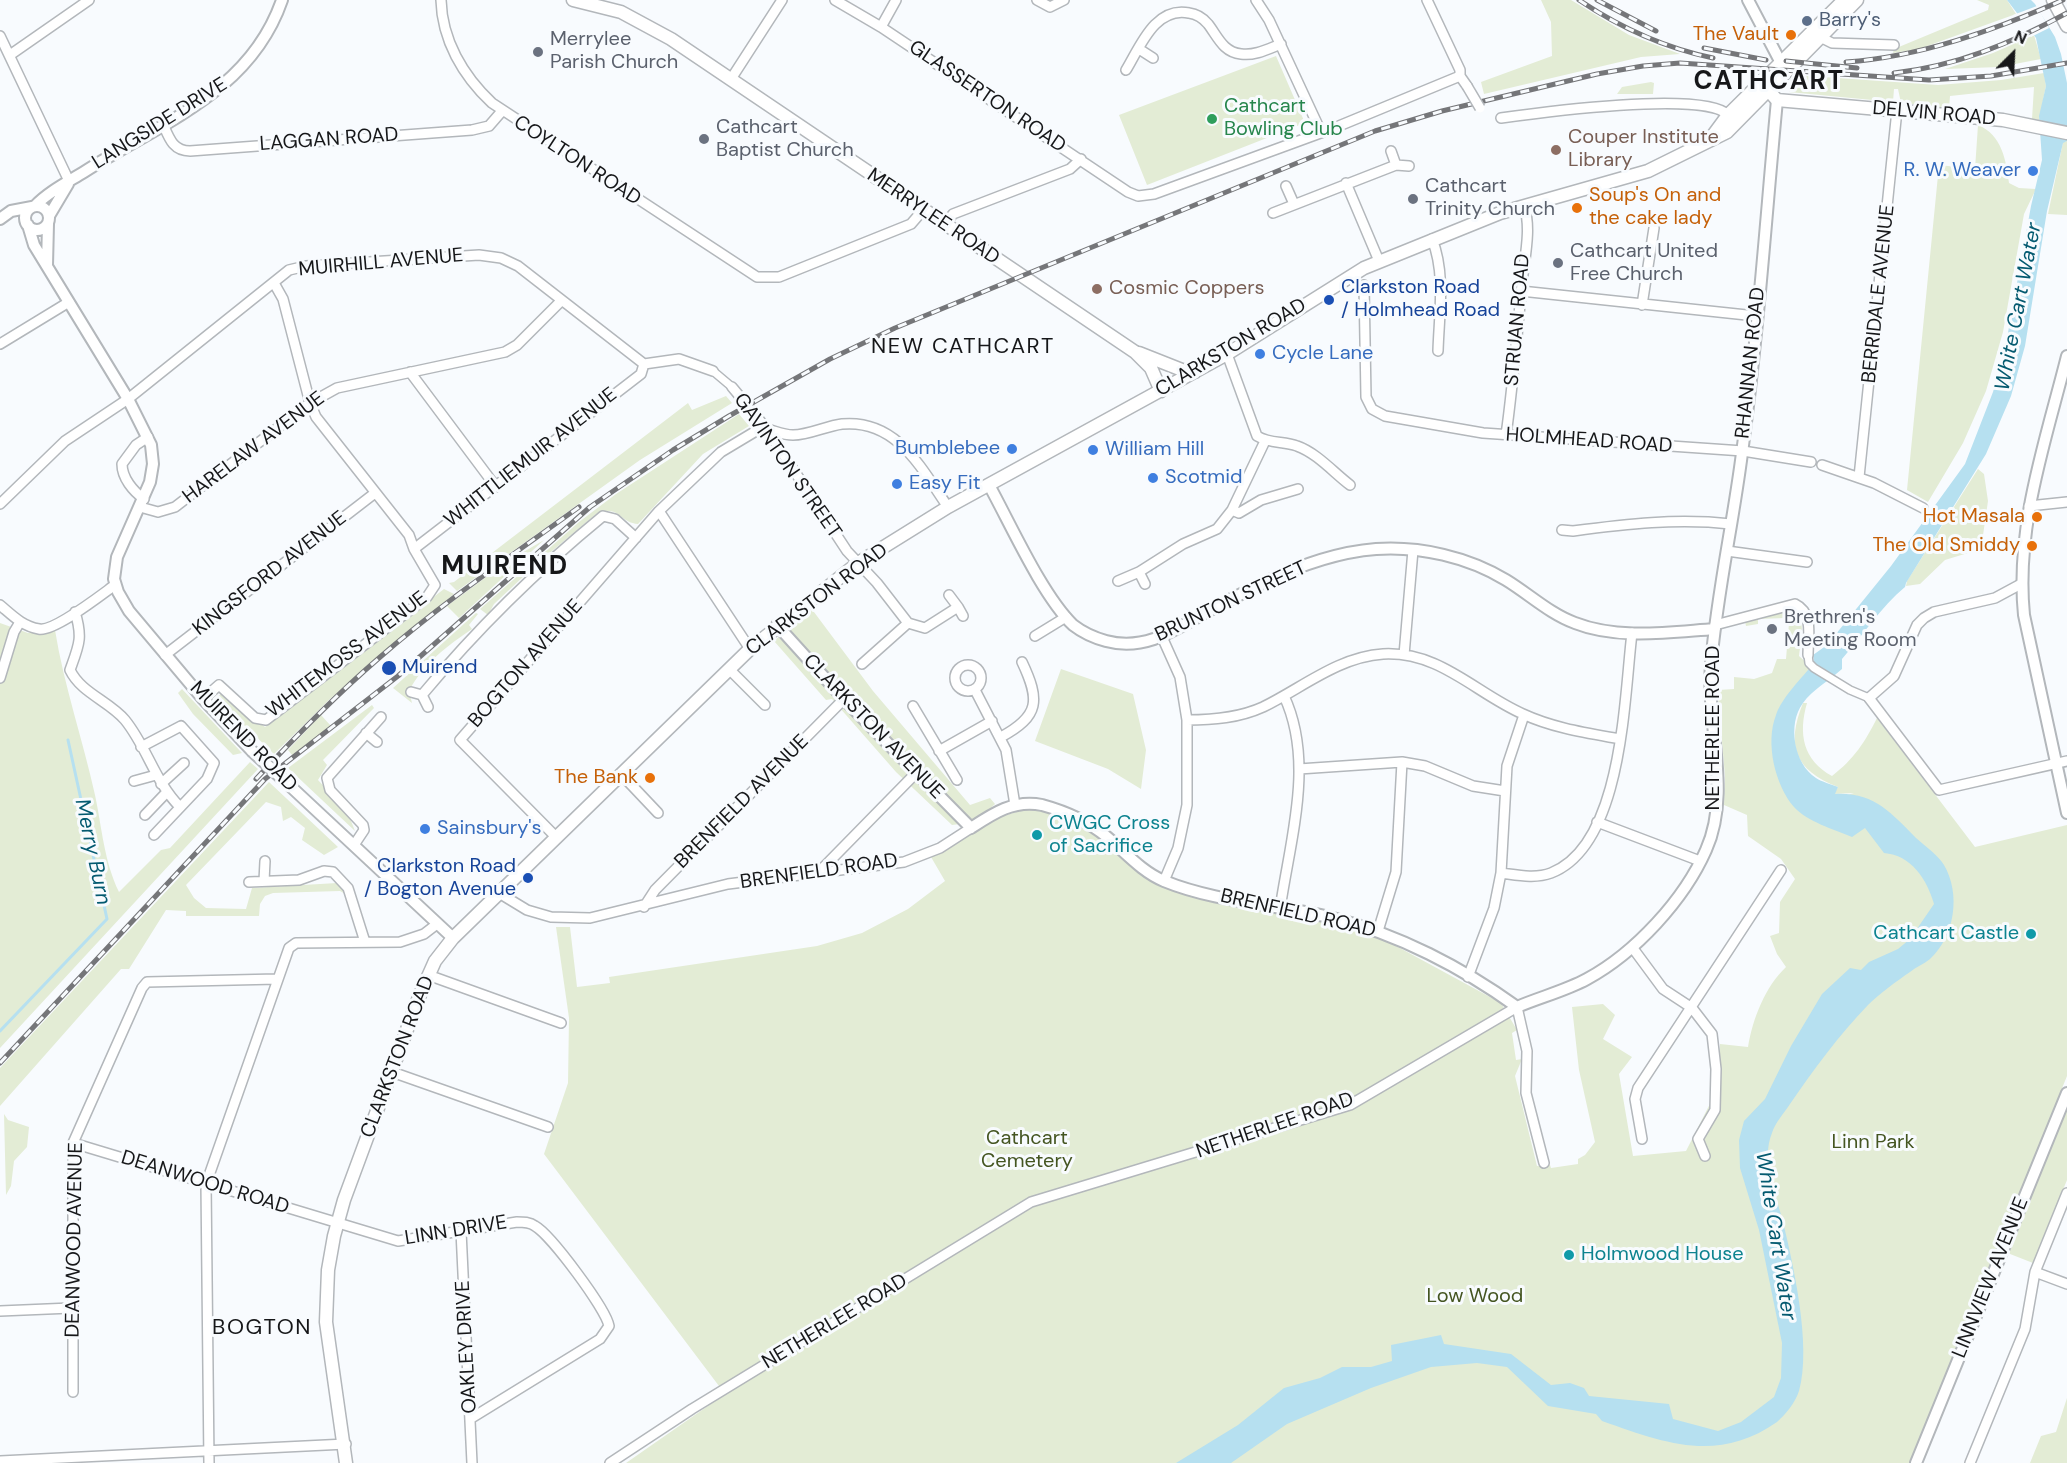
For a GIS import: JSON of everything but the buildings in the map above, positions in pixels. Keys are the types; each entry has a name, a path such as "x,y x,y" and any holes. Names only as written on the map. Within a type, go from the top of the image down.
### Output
{"main road":[{"name":"MERRYLEE ROAD","path":"573,0 639,19 1140,354 1182,370 1194,372"},
{"name":"CLARKSTON ROAD","path":"1711,138 1728,115 1844,0"},
{"name":"CLARKSTON ROAD","path":"346,1463 346,1444 326,1322 329,1262 337,1223 428,975 453,938 729,669 777,625 858,563 948,507 1227,354 1342,279 1432,239 1524,206 1648,171 1727,132 1857,0"},
{"path":"2053,0 2067,26"},
{"name":"CLARKSTON ROAD","path":"1768,90 1781,63"},
{"path":"1768,90 1777,100"},
{"name":"DELVIN ROAD","path":"1777,100 2030,124 2067,133"},
{"name":"MERRYLEE ROAD","path":"1140,354 1166,388"}],"street":[{"path":"10,55 89,0"},
{"name":"LANGSIDE DRIVE","path":"0,220 11,211 33,206 69,181 214,93 243,68 264,40 282,0"},
{"name":"COYLTON ROAD","path":"441,0 444,25 455,56 481,93 502,111 741,268 764,279 779,277 910,224 923,210"},
{"path":"731,79 782,0"},
{"name":"GLASSERTON ROAD","path":"835,0 881,27 1128,192 1138,196 1154,194 1321,132"},
{"path":"881,27 896,0"},
{"path":"1037,0 1050,7 1064,0"},
{"path":"1256,0 1281,44 1321,132 1460,76"},
{"path":"1427,0 1460,70 1460,76 1480,108"},
{"path":"1748,0 1781,63"},
{"path":"1126,70 1162,17 1182,12 1201,18 1219,42 1234,52 1253,54 1281,44"},
{"path":"0,36 69,181"},
{"path":"1820,36 1832,43 1894,45"},
{"path":"1139,49 1153,58"},
{"name":"RHANNAN ROAD","path":"1715,627 1743,452 1777,100"},
{"path":"1501,118 1562,110 1649,105 1707,106 1719,108 1728,115"},
{"name":"LAGGAN ROAD","path":"163,124 175,147 190,151 472,129 489,126 502,111"},
{"name":"BERRIDALE AVENUE","path":"1859,477 1897,111"},
{"path":"1391,151 1396,165"},
{"path":"945,224 953,214 1070,169 1081,159"},
{"path":"1273,213 1396,165 1409,166"},
{"name":"LANGSIDE DRIVE","path":"0,220 27,223 38,230 48,220 69,181"},
{"path":"1346,183 1379,261"},
{"path":"1286,186 1294,204"},
{"path":"0,604 20,622 41,630 53,626 115,585 117,557 142,503 153,464 148,437 128,399 47,268 34,245 26,213 33,206 43,207 48,220 47,268"},
{"name":"STRUAN ROAD","path":"1506,435 1528,217 1524,206"},
{"path":"1642,305 1654,228"},
{"path":"1432,239 1438,253 1440,276 1438,351"},
{"name":"MUIRHILL AVENUE","path":"0,504 66,441 128,399 296,267 490,255 518,266 644,364"},
{"path":"274,283 283,298 310,403 316,417 409,535 414,549"},
{"name":"HOLMHEAD ROAD","path":"1364,285 1366,397 1372,409 1385,416 1434,426 1506,435 1743,452 1811,462 1859,477 1923,508"},
{"path":"1521,291 1756,316"},
{"name":"HARELAW AVENUE","path":"142,503 158,512 176,507 310,403 337,388 505,352 517,345 561,301"},
{"path":"0,344 69,302"},
{"path":"1227,354 1257,436 1265,441 1296,445 1306,450 1350,485"},
{"path":"2067,356 2029,506 2021,584 2024,615 2062,762 2067,813"},
{"name":"GAVINTON STREET","path":"644,364 679,359 713,371 732,387 765,428 818,511 908,623"},
{"name":"WHITTLIEMUIR AVENUE","path":"414,549 640,374 644,364"},
{"path":"410,372 496,487"},
{"path":"765,428 795,435 834,425 856,423 885,432 910,452 948,507"},
{"name":"BOGTON AVENUE","path":"557,838 460,740 659,511 722,452 756,430 765,428"},
{"path":"142,503 122,473 122,464 136,445 148,437"},
{"path":"1118,581 1139,572 1183,544 1217,530 1232,510 1265,441"},
{"name":"BRUNTON STREET","path":"989,485 1044,584 1066,617 1077,628 1105,641 1140,643 1162,637 1257,586 1311,563 1360,551 1413,550 1452,557 1492,573 1576,624 1632,633 1715,627"},
{"path":"1232,510 1239,513 1261,500 1298,489"},
{"name":"KINGSFORD AVENUE","path":"165,655 375,493"},
{"path":"2029,506 2067,502"},
{"path":"659,511 750,649"},
{"path":"422,694 455,656 534,574 603,516 615,519 636,538"},
{"path":"1562,530 1573,531 1642,522 1706,521 1731,524"},
{"name":"WHITEMOSS AVENUE","path":"203,699 219,685 255,718 266,720 427,597 435,585 414,549"},
{"path":"1404,655 1413,550"},
{"path":"1727,551 1807,562"},
{"path":"1139,572 1145,584"},
{"path":"1869,698 1894,676 1903,661 1917,625 1924,618 1934,612 1995,598 2021,584"},
{"name":"MUIREND ROAD","path":"115,585 129,612 203,699 252,751 453,938"},
{"path":"949,595 963,616"},
{"path":"1715,627 1795,604 1806,613 1809,623 1809,659 1850,690 1869,698 1939,790 2062,762"},
{"path":"862,664 908,623 925,628 957,607"},
{"path":"75,612 81,630 81,642 70,670 75,680 124,719 166,793 180,807"},
{"path":"1035,636 1066,617"},
{"path":"0,678 14,632 20,622"},
{"name":"CLARKSTON AVENUE","path":"777,625 844,699 970,828"},
{"name":"NETHERLEE ROAD","path":"610,1463 717,1394 1031,1202 1350,1105 1516,1007 1588,978 1632,947 1662,916 1700,861 1710,838 1717,800 1710,687 1715,627"},
{"path":"1501,873 1537,876 1557,869 1580,852 1597,822 1611,785 1620,739 1632,633"},
{"path":"1162,637 1180,677 1187,720 1187,805 1178,848 1164,881"},
{"path":"1187,720 1220,719 1246,713 1356,658 1404,655 1443,666 1524,715 1576,731 1620,739"},
{"path":"1001,737 1020,726 1033,708 1034,692 1022,662"},
{"path":"729,669 765,705"},
{"path":"975,690 1001,737 1015,805"},
{"path":"411,692 422,694"},
{"path":"422,694 428,707"},
{"path":"1280,909 1299,769 1295,722 1284,696"},
{"name":"BRENFIELD AVENUE","path":"644,907 655,890 844,699"},
{"path":"913,706 957,780"},
{"path":"1468,977 1488,928 1501,873 1505,791 1510,752 1524,715"},
{"path":"354,845 364,830 363,825 326,783 331,771 381,717"},
{"path":"939,751 992,722"},
{"path":"141,747 176,726 181,726 214,763 207,779 154,835"},
{"path":"366,733 377,742"},
{"path":"1299,769 1402,762 1425,766 1480,788 1505,791"},
{"path":"1378,931 1396,872 1402,762"},
{"path":"134,781 159,780 184,763"},
{"path":"816,874 916,773"},
{"path":"622,775 658,813"},
{"path":"145,815 166,793"},
{"name":"BRENFIELD ROAD","path":"500,893 527,910 578,920 644,907 728,884 904,862 940,848 970,828 1015,805 1042,805 1090,824 1150,874 1164,881 1240,902 1331,918 1378,931 1468,977 1516,1007"},
{"path":"1597,822 1700,861"},
{"path":"264,881 265,861"},
{"path":"1642,1139 1635,1099 1638,1088 1781,870"},
{"path":"249,882 299,880 324,871 333,872 348,888 365,942"},
{"path":"209,1463 206,1184 289,948 296,943 411,940 437,924"},
{"path":"1632,947 1663,989 1692,1008 1712,1034 1716,1069 1715,1110 1698,1138 1705,1156"},
{"path":"428,975 561,1023"},
{"name":"DEANWOOD AVENUE","path":"73,1392 71,1308 73,1143 142,988 147,982 277,979"},
{"path":"1516,1007 1527,1051 1526,1093 1544,1163"},
{"path":"392,1072 548,1127"},
{"name":"LINNVIEW AVENUE","path":"1916,1463 2067,1093"},
{"name":"DEANWOOD ROAD","path":"73,1143 337,1223"},
{"path":"1970,1463 2025,1329 2036,1272 2067,1194"},
{"name":"LINN DRIVE","path":"337,1223 398,1241 517,1222 535,1226 591,1292 607,1317 609,1326 600,1339 471,1419"},
{"name":"OAKLEY DRIVE","path":"462,1231 472,1463"},
{"path":"2036,1272 2067,1284"},
{"path":"0,1311 71,1308"},
{"path":"0,1461 77,1460 346,1444"}],"green space":[{"path":"1541,0 1571,0 1629,35 1680,54 1641,57 1484,94 1481,82 1552,56 1551,22"},
{"path":"1977,0 2007,0 2016,14 1919,49 1893,53 1894,49 1988,10 1989,5"},
{"path":"2034,35 2041,59 1999,67 1945,69 1993,53"},
{"name":"Cathcart Bowling Club","path":"1276,56 1305,123 1147,185 1119,115"},
{"path":"2044,73 2046,86 2039,120 2032,119 2034,87 1950,96 1949,108 1901,103 1898,89 1894,89 1893,102 1789,92 1790,80 1794,75 1938,85 2001,80"},
{"path":"1654,83 1653,94 1617,94 1622,87"},
{"path":"1978,125 1986,129 1998,142 2004,157 2009,183 2019,188 2036,189 2024,214 2003,332 1986,391 1963,443 1928,502 1907,490 1939,165 1975,169"},
{"path":"2067,141 2067,215 2048,214 2063,142"},
{"path":"726,396 732,403 640,460 457,591 449,583 454,582 688,403 692,410"},
{"path":"739,414 749,426 703,454 638,524 627,521 610,511 596,514 494,604 488,615 480,609 579,522 616,494"},
{"path":"1978,469 1984,474 1988,501 1981,549 1945,560 1920,584 1906,586 1907,581"},
{"path":"544,540 459,618 447,606 508,561"},
{"path":"444,589 454,594 330,699 274,754 216,698 222,693 265,727"},
{"path":"811,608 873,691 970,805 990,798 995,804 976,822 952,825 896,772 832,699 826,700 774,641"},
{"path":"1790,610 1796,614 1801,624 1802,637 1799,656 1819,674 1788,704 1805,807 1854,793 1834,794 1838,787 1812,773 1803,764 1795,744 1795,731 1803,703 1807,703 1803,725 1805,745 1822,770 1832,776 1840,770 1858,750 1877,718 1975,847 2067,825 2067,1076 1910,1463 626,1463 725,1394 544,1154 568,1083 569,1018 556,927 570,927 577,987 610,983 609,977 817,946 862,933 908,909 945,881 931,857 1000,817 1026,809 1047,812 1093,833 1138,872 1161,884 1234,907 1332,923 1387,941 1501,1003 1517,1030 1512,1033 1516,1060 1522,1059 1515,1076 1537,1166 1550,1165 1551,1168 1578,1164 1578,1159 1585,1155 1595,1142 1579,1070 1572,1007 1603,1004 1615,1015 1603,1039 1632,1057 1619,1074 1633,1156 1686,1151 1718,1088 1720,1044 1748,1047 1753,1025 1766,993 1786,967 1777,954 1770,936 1779,933 1780,902 1795,879 1781,859 1748,836 1747,815 1724,805 1725,776 1718,690 1734,689 1734,677 1754,679 1772,673 1777,659 1786,659 1789,623 1785,618 1758,619 1758,624 1746,626 1745,621"},
{"path":"476,613 478,614 469,625 472,629 436,656 421,672 409,691 412,703 393,688"},
{"path":"0,623 28,633 55,630 63,672 95,795 107,856 119,892 161,850 170,848 250,762 258,769 0,1048"},
{"path":"1061,669 1133,694 1146,750 1141,789 1108,769 1035,741"},
{"path":"182,689 242,753 233,755 193,714 178,693"},
{"path":"372,705 374,708 323,760 327,765 318,780 347,811 355,831 288,768"},
{"path":"321,715 331,726 292,755 288,750"},
{"path":"269,782 338,847 324,855 302,840 305,828 291,817 283,821 281,807 266,802 186,885 194,898 206,908 246,909 252,888 337,883 347,895 340,891 273,893 265,896 260,904 259,916 186,916 186,911 166,910 129,969 121,969 0,1106 0,1068"},
{"path":"2067,1100 2067,1180 2033,1263 2005,1252"},
{"path":"4,1114 8,1120 29,1127 27,1147 14,1161 11,1186 6,1195"},
{"path":"2067,1398 2067,1463 2030,1463 2041,1436 2056,1432"}],"water":[{"name":"White Cart Water","path":"2007,0 2031,0 2035,4 2055,37 2067,83 2067,141 2063,143 2047,211 2025,346 2011,396 1986,454 1905,587 1880,612 1842,659 1842,669 1807,698 1795,722 1795,743 1808,772 1838,787 1835,794 1860,796 1871,800 1889,812 1944,865 1949,876 1954,901 1950,927 1938,950 1928,961 1883,992 1857,1016 1818,1065 1772,1133 1768,1164 1800,1304 1802,1372 1795,1400 1777,1422 1755,1435 1713,1446 1692,1446 1648,1437 1602,1421 1596,1414 1548,1406 1507,1367 1477,1363 1431,1367 1371,1388 1287,1424 1231,1463 1176,1463 1238,1425 1284,1388 1320,1378 1342,1367 1371,1367 1392,1361 1391,1345 1441,1335 1444,1344 1511,1354 1551,1385 1570,1383 1584,1388 1589,1396 1669,1404 1673,1419 1718,1431 1741,1422 1774,1397 1781,1378 1782,1343 1759,1230 1740,1168 1739,1140 1744,1121 1765,1099 1791,1046 1822,994 1850,968 1861,970 1869,962 1898,949 1910,939 1934,904 1922,877 1910,863 1884,853 1865,828 1852,837 1813,821 1794,807 1787,798 1777,776 1772,751 1773,726 1783,701 1814,663 1813,655 1827,645 1891,566 1965,464 1993,392 2005,349 2031,206 2042,160 2039,116 2046,86 2036,38"}],"pier":[{"path":"2037,6 2049,28 2031,37 2013,15"}],"waterway":[{"name":"Merry Burn","path":"0,1031 107,919 68,740"}],"railway":[{"path":"1579,0 1643,35 1677,49 1713,58"},
{"path":"1597,0 1656,31"},
{"path":"1846,62 1929,48 2011,22 2063,0"},
{"path":"1894,73 1940,65 1984,52 2067,13"},
{"path":"1704,48 1766,60"},
{"path":"1786,61 1857,68"},
{"path":"0,1063 265,779 398,676 590,507 673,450 830,359 895,328 1375,131 1442,111 1597,74 1643,66 1680,63 1929,80 1991,76 2067,63"},
{"path":"256,779 331,702 403,638 477,580 579,507"}],"place":[{"name":"Barry's","path":"1807,21"},
{"name":"The Vault","path":"1791,35"},
{"name":"Merrylee Parish Church","path":"538,52"},
{"name":"Cathcart Bowling Club","path":"1212,119"},
{"name":"Cathcart Baptist Church","path":"704,139"},
{"name":"Couper Institute Library","path":"1556,150"},
{"name":"R. W. Weaver","path":"2033,171"},
{"name":"Cathcart Trinity Church","path":"1413,199"},
{"name":"Soup's On and the cake lady","path":"1577,208"},
{"name":"Cathcart United Free Church","path":"1558,263"},
{"name":"Cosmic Coppers","path":"1097,289"},
{"name":"Clarkston Road / Holmhead Road","path":"1329,300"},
{"name":"Cycle Lane","path":"1260,354"},
{"name":"Bumblebee","path":"1012,449"},
{"name":"William Hill","path":"1093,450"},
{"name":"Scotmid","path":"1153,478"},
{"name":"Easy Fit","path":"897,484"},
{"name":"Hot Masala","path":"2037,517"},
{"name":"The Old Smiddy","path":"2032,546"},
{"name":"Brethren's Meeting Room","path":"1772,629"},
{"name":"Muirend","path":"389,668"},
{"name":"The Bank","path":"650,778"},
{"name":"Sainsbury's","path":"425,829"},
{"name":"CWGC Cross of Sacrifice","path":"1037,835"},
{"name":"Clarkston Road / Bogton Avenue","path":"528,878"},
{"name":"Cathcart Castle","path":"2031,934"},
{"name":"Holmwood House","path":"1569,1255"}],"district":[{"name":"CATHCART","path":"1769,82"},
{"name":"NEW CATHCART","path":"963,347"},
{"name":"MUIREND","path":"505,567"},
{"name":"BOGTON","path":"262,1328"}],"park label":[{"name":"Linn Park","path":"1873,1143"},
{"name":"Cathcart Cemetery","path":"1027,1150"},
{"name":"Low Wood","path":"1475,1297"}]}
